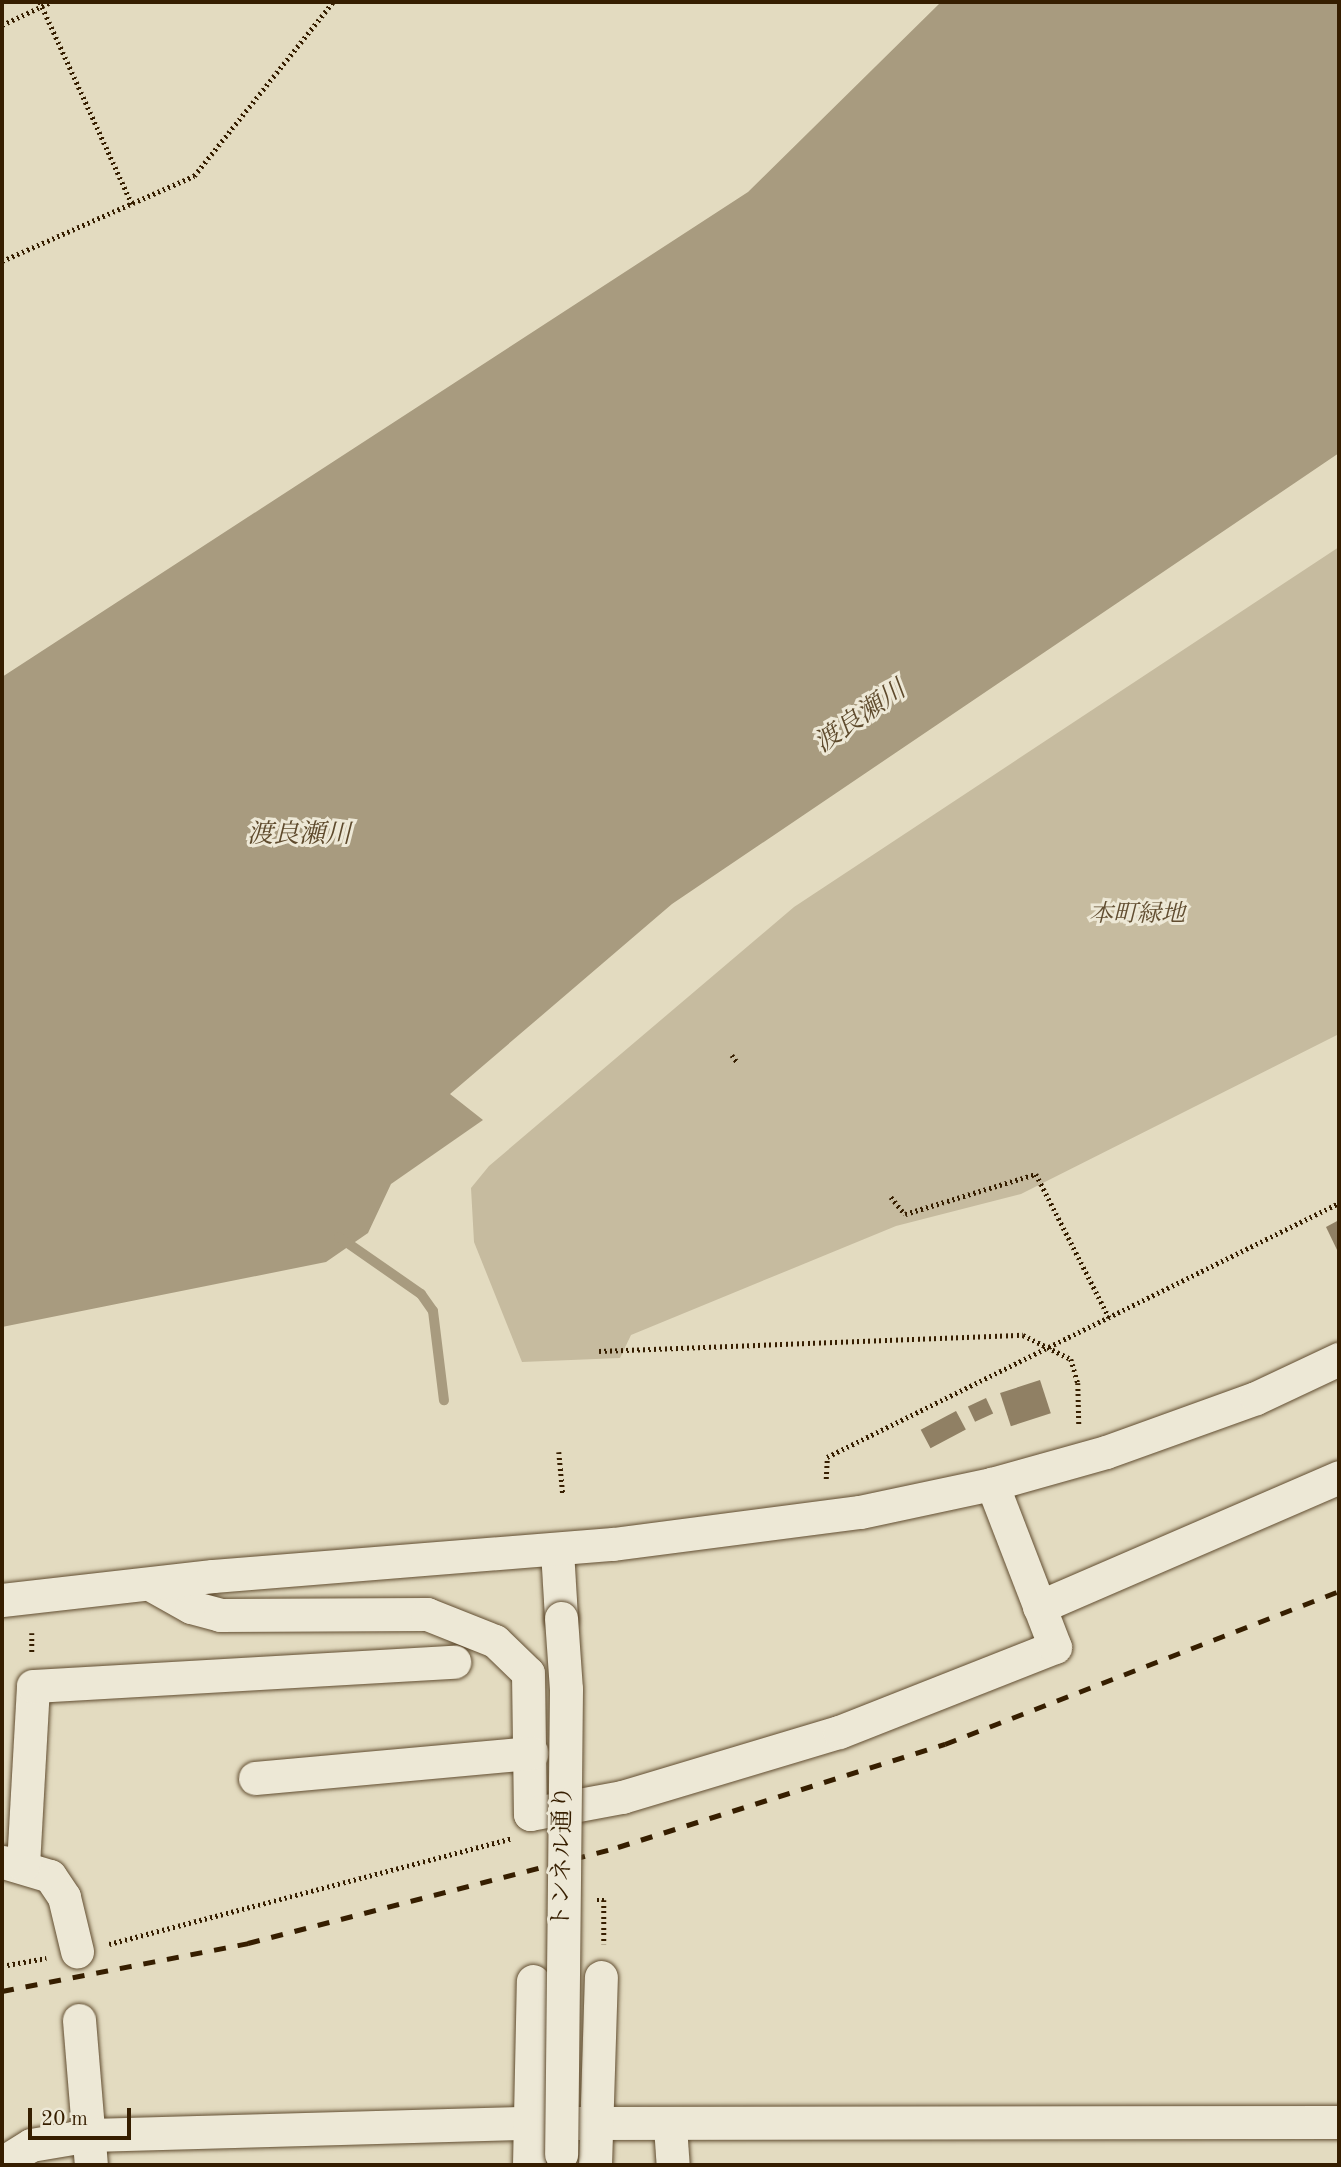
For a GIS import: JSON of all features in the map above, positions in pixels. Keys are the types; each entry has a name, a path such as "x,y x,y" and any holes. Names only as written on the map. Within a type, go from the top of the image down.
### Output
{"street":[{"path":"2,1600 150,1584 557,1550 860,1511 992,1484 1196,1421 1339,1359"},
{"path":"1039,1607 1339,1477"},
{"path":"150,1584 191,1607 220,1615 427,1614 456,1623 495,1641 528,1673 533,1753 530,1814 622,1797 839,1732 1055,1647 992,1484"},
{"name":"トンネル通り","path":"557,1550 566,1689 561,2165"},
{"path":"77,1951 64,1897 50,1876 12,1863 33,1686 454,1662"},
{"path":"255,1778 533,1753"},
{"path":"595,2165 601,1977"},
{"path":"529,2165 533,1981"},
{"path":"79,2020 91,2150"},
{"path":"2,2163 31,2145 91,2150 529,2123 670,2126 1339,2122"},
{"path":"670,2126 673,2165"}],"path":[{"path":"2,25 41,4 51,2"},
{"path":"2,261 194,176 333,2"},
{"path":"41,4 132,204"},
{"path":"732,1055 738,1063"},
{"path":"891,1197 905,1214 1036,1174 1109,1317"},
{"path":"826,1479 827,1457 1339,1203"},
{"path":"599,1351 1023,1335 1051,1345 1071,1359 1078,1383 1079,1425"},
{"path":"559,1452 564,1495"},
{"path":"2,1966 77,1951 522,1836 530,1814"}],"green space":[{"name":"本町緑地","path":"1339,547 1339,1034 1021,1194 896,1226 631,1335 620,1358 522,1362 474,1242 471,1188 489,1166 794,907"}],"water":[{"name":"渡良瀬川","path":"941,2 1339,2 1339,453 672,904 450,1094 483,1120 391,1184 368,1233 326,1262 2,1327 2,677 748,192"}],"building":[{"path":"1339,1220 1339,1254 1326,1227"},
{"path":"1040,1380 1051,1413 1011,1426 1000,1393"},
{"path":"986,1398 993,1413 975,1422 968,1406"},
{"path":"956,1411 966,1430 931,1448 921,1430"}],"waterway":[{"path":"339,1237 421,1294 433,1311 444,1400"}],"railway":[{"path":"2,1991 248,1943 618,1847 945,1744 1339,1591"}]}
